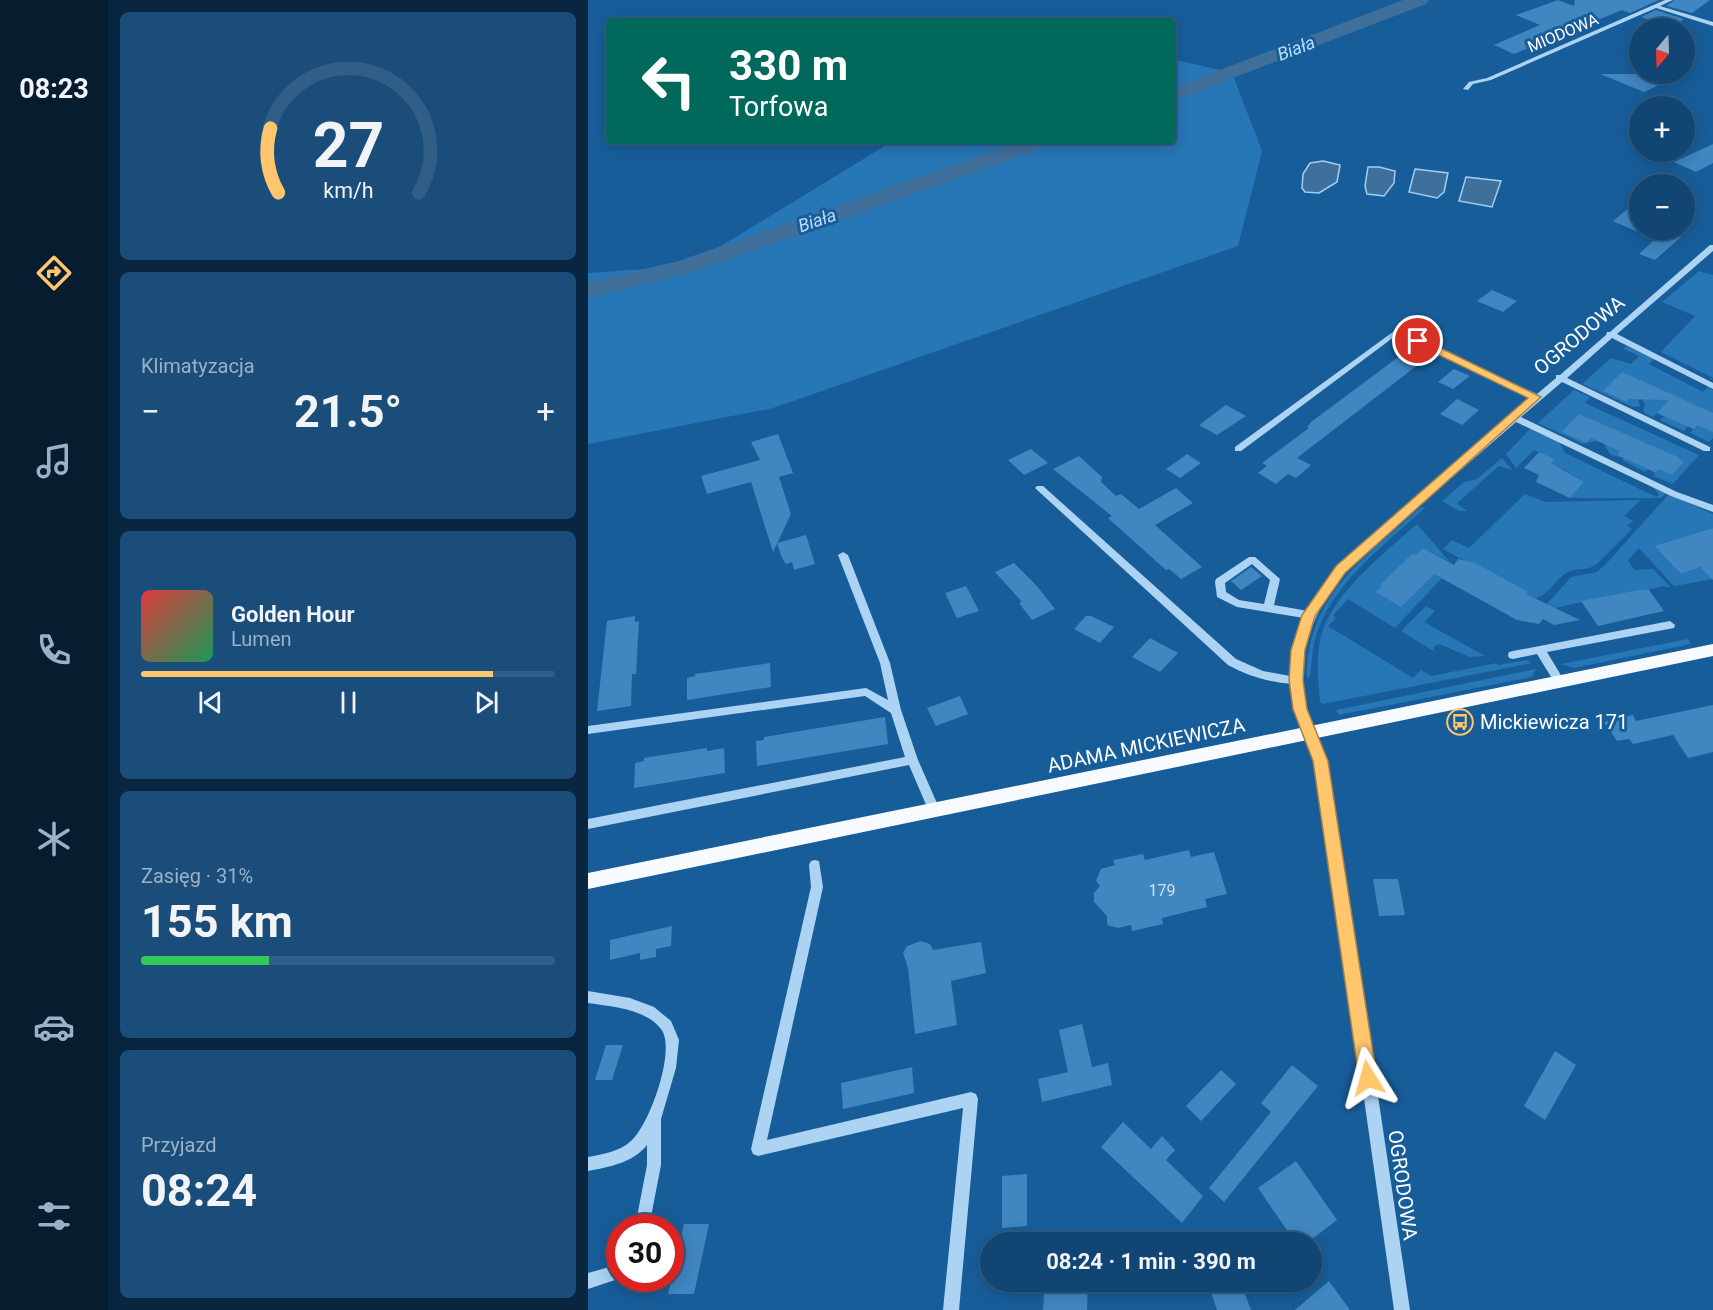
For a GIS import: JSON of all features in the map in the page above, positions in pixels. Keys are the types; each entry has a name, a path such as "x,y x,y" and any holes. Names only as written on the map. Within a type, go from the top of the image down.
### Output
{"main road":[{"name":"ADAMA MICKIEWICZA","path":"588,881 1713,650"}],"street":[{"name":"MIODOWA","path":"1466,89 1471,83 1489,79 1670,0"},
{"path":"1657,7 1713,24"},
{"name":"OGRODOWA","path":"1402,1310 1333,834 1320,761 1300,709 1296,680 1298,650 1309,615 1340,569 1559,377 1713,247"},
{"path":"1238,449 1396,331 1536,397"},
{"path":"1610,334 1713,386"},
{"path":"1559,377 1707,449"},
{"path":"1513,417 1674,494 1713,509"},
{"path":"1040,488 1232,662 1268,679 1296,680"},
{"path":"843,555 885,663 912,760 934,810"},
{"path":"1268,608 1275,579 1252,559 1220,582 1221,594 1228,599 1268,608 1309,615"},
{"path":"1513,655 1670,625"},
{"path":"1540,650 1560,682"},
{"path":"588,730 866,692 897,710"},
{"path":"588,825 912,760"},
{"path":"815,865 817,887 758,1149 971,1099 951,1310"},
{"path":"588,997 650,1011 666,1025 673,1042 669,1067 654,1118 639,1144 618,1158 588,1164"},
{"path":"645,1214 654,1165 654,1118"},
{"path":"588,1281 606,1275"}],"shaded area":[{"path":"1176,60 1232,73 1262,151 1238,246 773,408 588,444 588,273 688,266 888,144 1176,144"},
{"path":"1323,161 1340,165 1337,182 1319,193 1305,192 1302,188 1303,174 1310,163"},
{"path":"1368,167 1395,171 1394,183 1384,196 1367,194 1365,186"},
{"path":"1415,169 1448,173 1444,192 1437,198 1409,192"},
{"path":"1466,177 1501,181 1492,207 1459,201"},
{"path":"1699,271 1713,275 1713,378 1661,352 1695,316 1662,302"},
{"path":"1627,346 1654,359 1649,364 1703,392 1708,387 1713,390 1713,438 1709,442 1690,433 1693,429 1688,426 1684,431 1660,420 1664,416 1657,413 1653,417 1643,412 1645,405 1642,399 1638,400 1640,406 1633,407 1582,384 1611,358 1631,364 1639,356 1623,349"},
{"path":"1574,390 1590,397 1585,403 1699,455 1673,484 1653,476 1655,472 1649,469 1645,472 1622,460 1623,458 1611,455 1599,437 1596,441 1583,444 1538,423"},
{"path":"1530,429 1559,442 1565,453 1656,497 1659,495 1653,487 1666,493 1661,498 1570,498 1584,482 1561,468 1558,470 1549,466 1555,459 1534,450 1516,468 1506,454"},
{"path":"1502,458 1512,470 1499,466 1457,503 1467,511 1459,511 1442,501 1464,482 1477,479"},
{"path":"1525,494 1546,502 1641,500 1624,516 1633,521 1627,526 1632,529 1598,563 1590,568 1566,573 1545,593 1535,599 1443,549 1452,540 1469,548"},
{"path":"1669,494 1713,514 1713,528 1654,546 1681,574 1700,567 1713,579 1674,586 1639,548 1628,560 1634,570 1653,569 1671,588 1664,586 1639,592 1637,590 1555,608 1547,604 1571,577 1597,572 1606,564"},
{"path":"1426,507 1364,563 1337,594 1318,630 1313,647 1310,676 1307,678 1309,649 1316,624 1328,601 1342,581 1360,562 1420,508"},
{"path":"1417,524 1450,562 1423,548 1416,555 1412,554 1394,575 1392,574 1380,585 1434,574 1442,578 1395,628 1348,599 1333,615 1336,618 1328,626 1413,678 1421,670 1431,676 1497,663 1498,665 1527,660 1532,663 1323,704 1320,702 1318,660 1319,644 1327,620 1348,589 1362,574"},
{"path":"1426,606 1435,611 1424,622 1485,656 1470,657 1439,644 1433,647 1435,652 1401,631"},
{"path":"1688,639 1691,644 1574,668 1561,664"},
{"path":"1536,669 1532,677 1339,715 1336,710"}],"building":[{"path":"1558,0 1574,6 1575,0 1659,0 1630,13 1622,10 1514,54 1494,45 1540,25 1516,15"},
{"path":"1675,0 1710,0 1692,13 1666,6"},
{"path":"1656,10 1681,18 1644,18 1641,17"},
{"path":"1600,74 1629,74 1629,84 1661,84 1644,92"},
{"path":"1713,144 1713,163 1696,172 1674,162 1695,162 1695,152"},
{"path":"1629,208 1629,228 1613,221"},
{"path":"1654,240 1678,240 1655,260 1639,254"},
{"path":"1492,290 1517,301 1503,312 1477,301"},
{"path":"1401,355 1419,364 1297,458 1311,465 1296,478 1288,474 1276,484 1258,473 1267,466 1262,463 1309,428 1307,427 1311,422"},
{"path":"1454,369 1470,376 1453,389 1438,382"},
{"path":"1622,372 1713,413 1713,432 1697,425 1694,429 1657,413 1669,400 1629,399 1627,402 1603,391"},
{"path":"1457,399 1479,410 1462,425 1440,414"},
{"path":"1226,405 1246,416 1217,435 1199,425"},
{"path":"1579,414 1680,458 1678,459 1684,462 1672,475 1659,469 1656,473 1617,455 1620,451 1591,438 1586,443 1562,432"},
{"path":"778,434 793,473 779,477 791,514 773,552 751,482 707,494 701,476 760,460 751,442"},
{"path":"1031,449 1048,463 1024,475 1008,460"},
{"path":"1539,452 1555,459 1551,463 1584,482 1570,498 1536,482 1539,475 1524,468"},
{"path":"1187,454 1201,463 1180,478 1166,469"},
{"path":"1079,456 1102,477 1101,482 1116,496 1121,494 1139,509 1176,488 1193,503 1155,525 1202,567 1181,579 1169,569 1166,570 1108,518 1112,516 1053,469"},
{"path":"1713,528 1713,580 1700,567 1681,574 1654,546"},
{"path":"806,535 815,564 794,570 792,562 786,564 782,558 777,543"},
{"path":"1423,548 1454,565 1458,559 1475,563 1528,592 1526,594 1580,620 1554,625 1543,619 1539,624 1517,620 1434,574 1401,607 1376,592 1382,586 1380,585 1413,553 1416,555"},
{"path":"1014,563 1055,609 1032,620 1019,603 1022,602 995,572"},
{"path":"1251,567 1262,576 1241,590 1231,581"},
{"path":"966,586 979,611 957,618 945,593"},
{"path":"1649,590 1664,611 1598,626 1581,601"},
{"path":"635,616 635,622 639,621 636,674 632,674 631,706 597,711 607,621"},
{"path":"1086,616 1091,616 1114,627 1100,643 1074,629"},
{"path":"1150,638 1178,653 1160,672 1132,657"},
{"path":"770,663 771,687 687,700 687,678 695,674"},
{"path":"960,696 968,714 936,726 927,708"},
{"path":"1713,705 1713,752 1688,758 1673,735 1633,744 1629,739 1617,741 1604,722 1633,715 1636,721"},
{"path":"885,717 888,744 757,766 756,741 764,740 764,737"},
{"path":"707,748 707,751 724,748 725,773 634,788 635,763 644,761 644,758"},
{"path":"1189,850 1191,857 1214,852 1227,894 1205,899 1207,907 1162,918 1163,924 1132,931 1131,925 1118,928 1107,925 1107,916 1094,902 1094,893 1100,886 1096,881 1101,869 1115,865 1113,860 1143,854 1145,860"},
{"path":"1373,879 1398,879 1405,915 1379,916"},
{"path":"672,926 671,946 656,949 656,957 640,960 640,953 610,960 610,940"},
{"path":"921,941 930,944 933,950 981,942 986,973 951,981 957,1025 915,1034 908,968 903,953 907,946"},
{"path":"1082,1024 1092,1067 1108,1063 1112,1085 1042,1102 1038,1079 1068,1072 1059,1030"},
{"path":"606,1045 623,1045 612,1080 595,1080"},
{"path":"1555,1051 1576,1065 1545,1120 1524,1106"},
{"path":"1292,1065 1318,1086 1224,1202 1209,1188 1271,1112 1261,1103"},
{"path":"912,1067 914,1093 843,1109 841,1083"},
{"path":"1221,1070 1236,1084 1201,1121 1186,1106"},
{"path":"1123,1122 1151,1149 1162,1136 1175,1150 1166,1160 1203,1196 1182,1223 1101,1147"},
{"path":"1296,1161 1337,1220 1321,1232 1288,1232 1258,1188"},
{"path":"1027,1174 1027,1226 1002,1228 1002,1176"},
{"path":"684,1224 709,1224 694,1294 668,1294 668,1292 684,1292"},
{"path":"1329,1281 1350,1310 1295,1310 1316,1292 1322,1292 1322,1287"},
{"path":"1044,1292 1088,1292 1087,1310 1043,1310"},
{"path":"1211,1292 1244,1292 1251,1310 1217,1310"}],"waterway":[{"name":"Biała","path":"1176,94 1420,0"},
{"name":"Biała","path":"588,290 687,266 1033,144"}],"place":[{"name":"Mickiewicza 171","path":"1460,722"}],"route":[{"path":"1368,1078 1333,834 1320,761 1300,709 1296,680 1298,650 1309,615 1340,569 1536,397 1418,341"}]}
